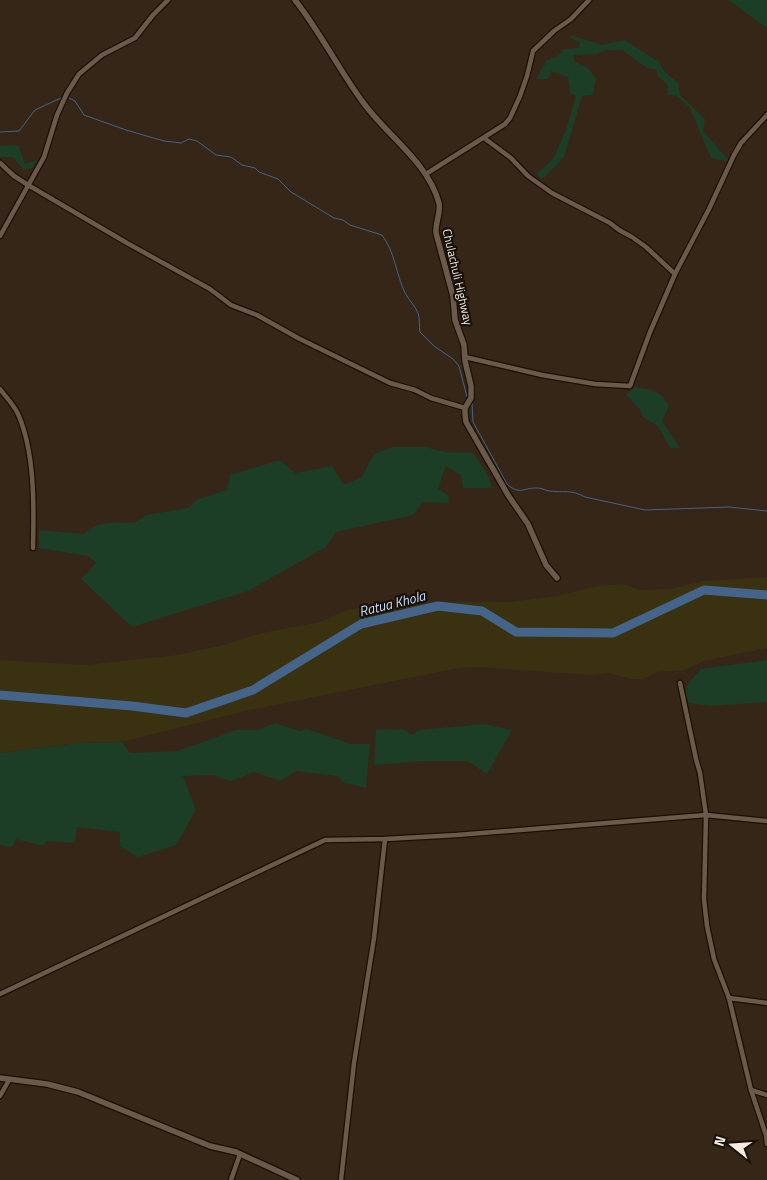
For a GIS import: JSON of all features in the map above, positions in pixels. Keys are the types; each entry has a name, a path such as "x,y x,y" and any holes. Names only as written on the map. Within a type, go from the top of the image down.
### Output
{"street":[{"path":"0,236 44,157 52,128 67,93 80,74 102,56 134,38 168,0"},
{"name":"Chulachuli Highway","path":"295,0 365,104 426,174 439,203 440,209 436,223 436,233 453,296 455,320 464,345 464,361 471,393 465,408 466,422 508,495 528,524 546,565 557,578"},
{"path":"426,174 505,124 510,118 520,96 536,48 554,31 571,19 589,0"},
{"path":"465,357 551,377 596,384 630,386 650,332 676,274 741,143 767,115"},
{"path":"484,138 511,158 528,176 552,193 610,223 632,237 676,274"},
{"path":"0,163 14,176 28,185 127,243 210,288 231,305 257,315 298,338 390,384 415,390 431,398 465,408"},
{"path":"0,389 18,412 29,456 34,505 34,548"},
{"path":"680,682 700,772 706,815 704,899 707,926 714,960 729,998 751,1090 767,1135 767,1144"},
{"path":"0,994 325,840 475,834 706,815 767,821"},
{"path":"341,1180 354,1063 374,938 385,839"},
{"path":"729,998 767,1004"},
{"path":"0,1078 47,1084 78,1092 210,1146 240,1154 297,1180"},
{"path":"0,1096 9,1080"},
{"path":"751,1090 767,1096"},
{"path":"231,1180 240,1154"}],"green space":[{"path":"728,0 767,0 767,28"},
{"path":"571,35 601,45 625,40 659,62 665,72 678,83 680,95 705,119 703,131 730,162 711,158 690,108 677,96 667,95 668,85 658,76 656,69 647,68 622,50 606,50 597,54 573,55 575,62 588,68 596,78 593,95 582,96 564,157 542,179 537,174 553,159 566,130 576,96 570,93 568,77 551,71 548,79 536,79 546,61 558,56 564,49 578,48 580,42 570,38"},
{"path":"18,145 25,164 39,160 32,168 24,170 13,157 0,157 0,146"},
{"path":"635,387 651,390 662,396 665,400 669,406 662,421 679,448 670,448 658,426 644,418 639,408 626,395"},
{"path":"392,447 426,447 445,452 473,453 489,477 492,488 463,488 461,475 446,466 438,489 448,495 449,503 423,502 413,515 336,532 326,547 248,591 132,627 81,579 96,563 88,556 39,548 39,530 83,534 95,526 107,523 136,522 146,515 189,508 196,500 227,490 230,475 280,460 295,473 332,466 344,485 361,478 374,454"},
{"path":"767,660 767,702 711,706 689,703 686,688 701,669"},
{"path":"275,723 300,731 307,729 351,744 370,744 366,788 345,783 337,776 296,771 281,781 254,772 231,781 213,775 183,776 196,810 176,845 138,857 120,846 120,832 77,827 75,843 47,841 43,846 16,839 12,847 0,845 0,753 76,743 122,742 130,753 178,751 235,730 258,730"},
{"path":"485,724 512,730 487,774 467,761 423,761 374,765 376,729 405,730 412,735 418,730"}],"sand":[{"path":"767,577 767,648 704,661 685,670 658,672 642,679 633,679 608,673 591,675 477,667 459,668 250,710 122,742 76,743 0,753 0,660 85,665 177,655 223,645 262,633 320,622 344,611 371,605 418,601 509,602 557,596 597,586 623,584 640,590 670,589 703,581"}],"waterway":[{"path":"0,132 19,131 35,110 63,97"},
{"path":"69,98 75,101 84,115 126,130 164,141 181,143 189,139 197,141 216,155 231,157 242,165 255,168 259,172 278,179 291,192 334,218 382,235 393,256 405,293 418,313 420,332 459,366 467,397"},
{"path":"472,402 473,422 507,484 515,490 538,488 548,491 571,492 585,497 645,510 729,507 767,511"},
{"name":"Ratua Khola","path":"0,695 132,706 186,713 253,690 361,624 438,606 482,611 516,632 613,633 704,590 767,595"}]}
